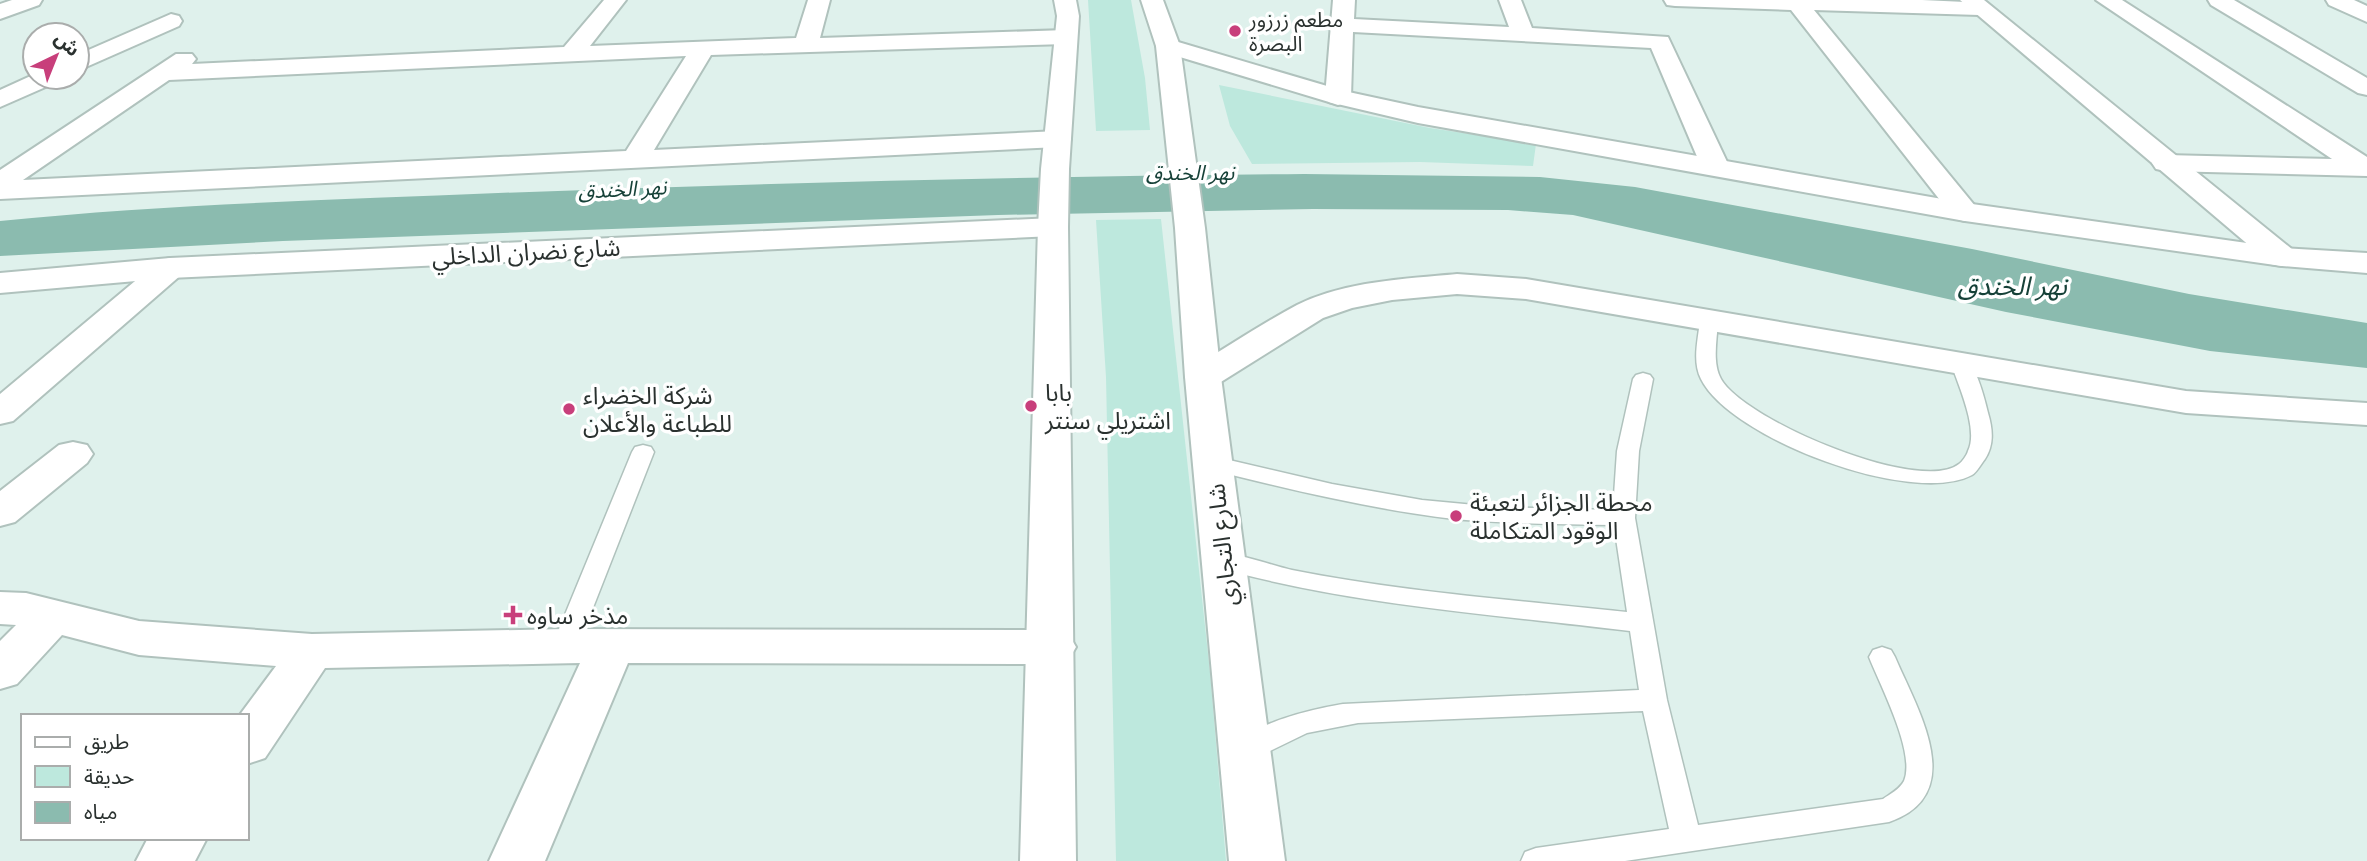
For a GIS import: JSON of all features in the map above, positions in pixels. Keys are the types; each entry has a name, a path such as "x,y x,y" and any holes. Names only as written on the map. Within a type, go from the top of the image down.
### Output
{"street":[{"path":"0,12 31,0"},
{"path":"571,54 615,0"},
{"path":"806,45 819,0"},
{"path":"1048,861 1052,646 1053,227 1066,37 1065,0"},
{"path":"1152,0 1168,46 1338,97 1418,115 1965,212 2282,257 2367,263"},
{"path":"1338,97 1344,0"},
{"path":"1510,0 1524,36"},
{"path":"1675,0 1798,4 1975,4 2282,257"},
{"path":"2107,0 2366,168"},
{"path":"2219,0 2367,88"},
{"path":"2337,0 2367,15"},
{"path":"1798,4 1965,212"},
{"path":"91,57 171,20"},
{"path":"1343,25 1660,43 1715,166"},
{"path":"162,73 704,48 1066,37"},
{"name":"شارع التجاري","path":"1168,46 1190,228 1212,463 1257,861"},
{"path":"635,159 704,48"},
{"path":"0,183 195,53"},
{"path":"0,190 1058,139"},
{"path":"2166,163 2366,168"},
{"name":"شارع نضران الداخلي","path":"0,283 170,268 1053,227"},
{"path":"0,413 170,268"},
{"path":"1203,377 1311,311 1344,300 1392,290 1457,285 1526,289 2186,402 2367,414"},
{"path":"0,512 73,454"},
{"path":"0,608 26,610 139,638 312,651 588,646 1052,646"},
{"path":"0,671 52,616"},
{"path":"517,861 588,646"},
{"path":"248,743 312,651"},
{"path":"164,861 179,840"}],"lane":[{"path":"1709,321 1707,360 1711,378 1727,399 1752,419 1863,466 1910,477 1946,480 1967,470 1980,453 1983,432 1961,363"},
{"path":"1643,379 1628,451 1624,517 1654,699 1686,839"},
{"path":"588,646 643,452"},
{"path":"1212,463 1292,484 1371,500 1455,511 1539,517 1624,517"},
{"path":"1223,561 1273,575 1338,588 1640,623"},
{"path":"1536,861 1889,810 1906,799 1917,785 1920,756 1882,657"},
{"path":"1245,752 1269,736 1297,723 1327,715 1654,699"}],"green space":[{"path":"1088,0 1131,0 1145,78 1150,130 1096,131"},
{"path":"1219,85 1430,128 1536,144 1533,166 1420,162 1252,164 1230,126"},
{"path":"1161,219 1210,672 1226,861 1116,861 1106,377 1096,220"}],"water":[{"name":"نهر الخندق","path":"1304,174 1540,177 1635,187 1972,249 2189,294 2367,323 2367,368 2210,351 2006,312 1573,215 1508,210 1313,209 998,215 283,241 0,256 0,221 186,207 311,200 800,183"}],"place":[{"name":"مطعم زرزور البصرة","path":"1235,31"},
{"name":"بابا اشتريلي سنتر","path":"1031,406"},
{"name":"شركة الخضراء للطباعة والأعلان","path":"569,409"},
{"name":"محطة الجزائر لتعبئة الوقود المتكاملة","path":"1456,516"},
{"name":"مذخر ساوه","path":"513,615"}]}
